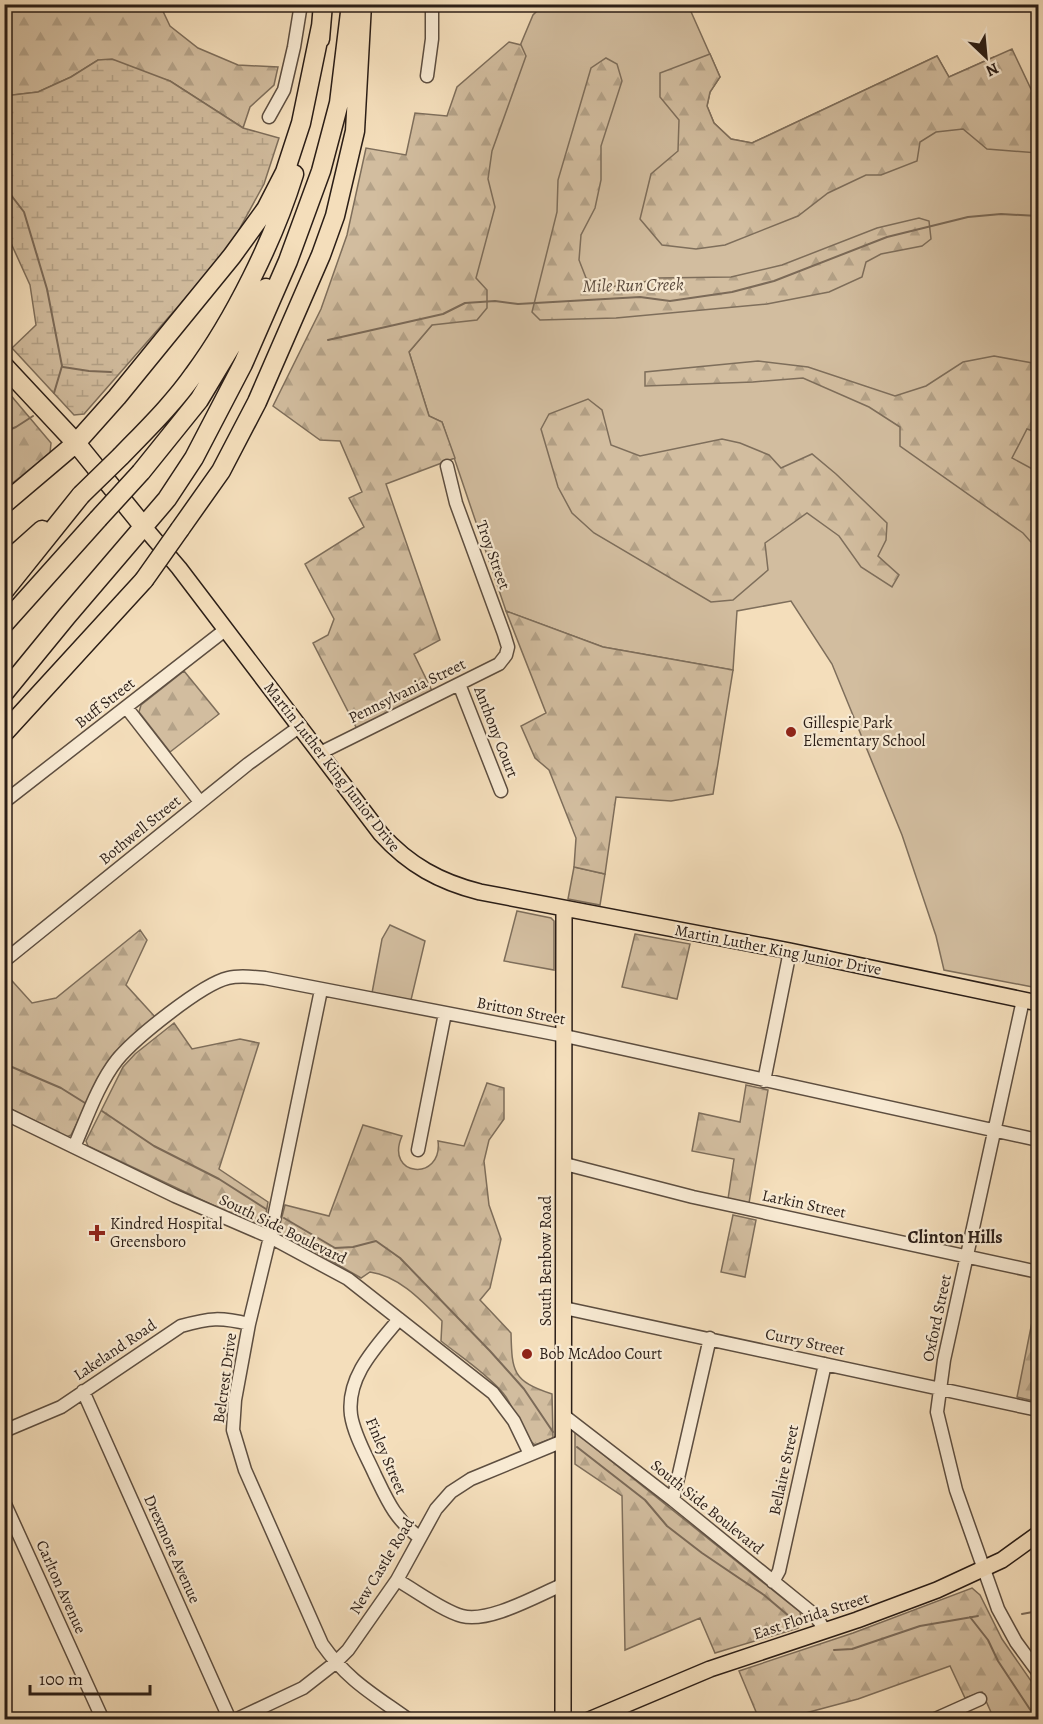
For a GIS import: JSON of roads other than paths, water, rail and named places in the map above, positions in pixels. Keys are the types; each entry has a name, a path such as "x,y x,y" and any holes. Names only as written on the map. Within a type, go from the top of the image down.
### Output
{"highway":[{"path":"4,564 121,456 193,376 222,332 260,259 291,185 314,106 323,4"},
{"path":"4,693 166,500 211,427 254,338 304,221 321,171 339,103 351,4"},
{"path":"4,733 144,580 221,471 257,402 291,326 335,216 355,131 362,4"},
{"path":"4,504 76,443 156,352 266,209 285,172 300,123 321,26"},
{"path":"4,624 141,472 199,400 223,363 304,221"},
{"name":"Martin Luther King Junior Drive","path":"4,366 76,443 144,527"},
{"path":"4,591 81,495"}],"main road":[{"name":"Martin Luther King Junior Drive","path":"144,527 179,568 387,840 405,858 423,870 462,888 564,910 790,951 1031,1001"},
{"name":"South Benbow Road","path":"563,1719 564,910"},
{"name":"East Florida Street","path":"589,1719 710,1669 887,1609 984,1570 1009,1556 1038,1534"}],"street":[{"path":"268,117 284,90 301,4"},
{"path":"427,76 432,39 432,4"},
{"name":"Troy Street","path":"447,466 456,503 504,634 508,647 506,655"},
{"name":"Buff Street","path":"4,802 225,630"},
{"name":"Pennsylvania Street","path":"320,753 499,664 506,655"},
{"name":"Anthony Court","path":"459,684 501,791"},
{"path":"126,708 200,802"},
{"name":"Bothwell Street","path":"4,961 200,802 299,727"},
{"path":"764,1081 790,951"},
{"name":"Britton Street","path":"74,1147 107,1076 130,1046 191,997 211,984 228,978 244,976 265,978 565,1036 1038,1140"},
{"name":"Belcrest Drive","path":"321,990 270,1237 249,1324 235,1401 233,1430 245,1470 322,1644 335,1664 355,1683 409,1719"},
{"name":"Oxford Street","path":"1031,1001 995,1130 939,1388 937,1412 956,1490 1003,1620 1038,1672"},
{"path":"418,1150 445,1013"},
{"name":"South Side Boulevard","path":"4,1113 175,1196 270,1237 348,1279 493,1393 514,1421 530,1454"},
{"name":"Larkin Street","path":"565,1164 693,1197 1038,1272"},
{"name":"Curry Street","path":"564,1308 1038,1410"},
{"name":"Lakeland Road","path":"4,1431 62,1407 181,1326 203,1320 226,1318 249,1324"},
{"name":"Finley Street","path":"399,1319 363,1363 352,1398 351,1415 365,1453 391,1508 404,1526 420,1538"},
{"path":"673,1500 710,1338"},
{"name":"Bellaire Street","path":"773,1582 779,1571 825,1364"},
{"name":"Drexmore Avenue","path":"83,1391 230,1719"},
{"name":"South Side Boulevard","path":"563,1415 673,1500 811,1612 825,1631"},
{"name":"New Castle Road","path":"235,1719 303,1688 335,1664 354,1642 397,1580 436,1509 451,1492 471,1479 563,1441"},
{"name":"Carlton Avenue","path":"4,1502 103,1719"},
{"path":"397,1580 454,1612 473,1618 491,1615 562,1585"},
{"path":"933,1719 980,1699"}],"waterway":[{"path":"4,186 24,212 47,289 62,366 54,393"},
{"name":"Mile Run Creek","path":"328,340 443,314 465,303 495,301 518,304 640,297 670,301 732,292 774,281 887,237 968,217 1001,214 1038,216"},
{"name":"Mile Run Creek","path":"63,367 111,372"},
{"path":"4,432 33,416"},
{"path":"4,1066 12,1067 61,1088 85,1103"},
{"path":"102,1111 154,1146 219,1179 266,1209"},
{"path":"284,1218 335,1248 353,1247 376,1241 400,1258 524,1389 553,1432"},
{"path":"577,1447 645,1500 667,1526 764,1595 796,1622"},
{"path":"1022,1614 1038,1611"},
{"path":"834,1650 852,1649 920,1626 978,1616"},
{"path":"970,1617 988,1640 998,1661 1037,1720"}],"place":[{"name":"Gillespie Park Elementary School","path":"791,732"},
{"name":"Kindred Hospital Greensboro","path":"97,1233"},
{"name":"Bob McAdoo Court","path":"527,1354"}],"district":[{"name":"Clinton Hills","path":"955,1237"}]}
